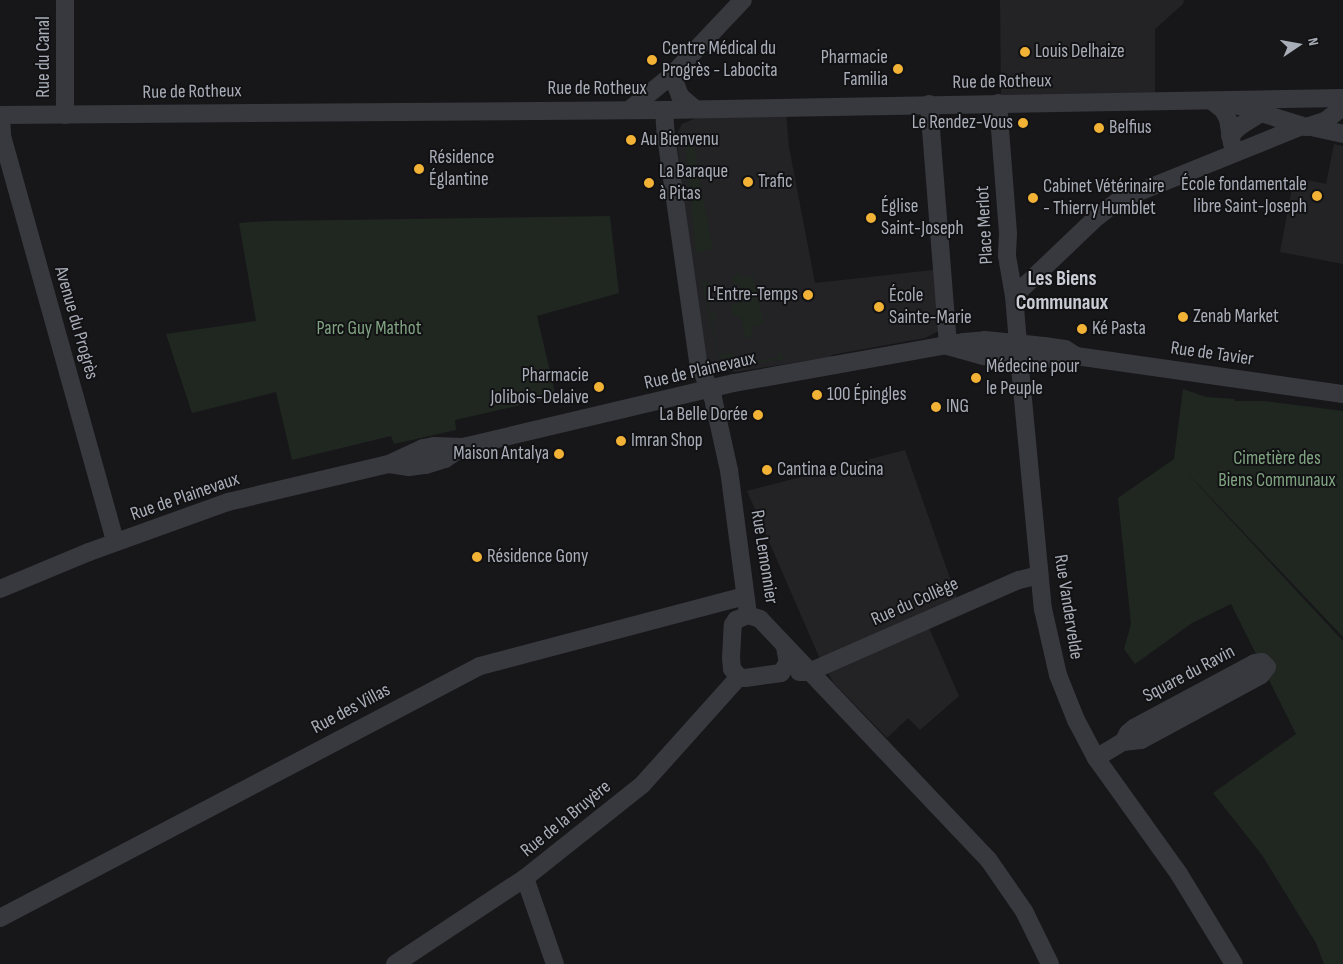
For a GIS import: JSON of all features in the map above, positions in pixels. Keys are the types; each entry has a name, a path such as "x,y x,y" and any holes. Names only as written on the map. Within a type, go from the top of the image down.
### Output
{"street":[{"name":"Rue du Canal","path":"65,0 65,115"},
{"path":"629,110 669,81 743,0"},
{"path":"669,81 680,96 695,109"},
{"name":"Rue Lemonnier","path":"669,81 657,100 664,110 666,136 698,361 710,390 734,497 748,615 765,623 785,647 988,859 1020,904 1050,964"},
{"name":"Rue de Rotheux","path":"1,115 664,110 1343,98"},
{"path":"1230,136 1240,126 1284,100 1287,112 1281,128"},
{"path":"1218,101 1262,113 1281,128"},
{"path":"1218,101 1228,119 1230,136 1234,146 1242,150"},
{"name":"Place Merlot","path":"998,103 1008,234 1007,256 1014,296 1019,350"},
{"path":"929,104 946,294 948,346"},
{"path":"1014,296 1096,218 1119,200 1242,150 1281,128 1306,126 1332,117 1343,106"},
{"name":"Avenue du Progrès","path":"1,115 1,136 115,542"},
{"path":"1306,126 1343,134"},
{"name":"Rue de Plainevaux","path":"0,589 115,542 244,498 389,464 409,467 426,465 445,459 463,447 734,384 885,354 979,340 1019,350"},
{"name":"Rue de Plainevaux","path":"948,346 968,353 990,356 1019,350"},
{"name":"Rue de Tavier","path":"1019,350 1036,351 1044,346 1065,349 1076,356"},
{"name":"Rue de Tavier","path":"1019,350 1065,359 1076,356 1343,394"},
{"name":"Rue Vandervelde","path":"1019,350 1039,575 1047,633 1058,675 1076,720 1096,758 1179,874 1234,964"},
{"name":"Rue du Collège","path":"809,672 1019,580 1039,575"},
{"name":"Rue des Villas","path":"0,918 480,666 623,626 745,596"},
{"path":"748,615 736,620 731,631 732,669 739,677 809,672"},
{"path":"781,673 788,662 785,647"},
{"name":"Square du Ravin","path":"1096,758 1123,742 1141,740 1261,675 1267,667 1262,662 1255,663 1134,728 1128,733 1123,742"},
{"name":"Rue de la Bruyère","path":"395,964 526,878 642,785 739,677"},
{"path":"526,878 556,964"}],"shaded area":[{"path":"1000,0 1184,0 1183,4 1155,29 1155,93 1001,96"},
{"path":"786,113 789,147 815,283 933,270 939,331 925,338 831,355 831,357 735,372 722,370 707,358 703,350 676,135 682,124 696,118"},
{"name":"École fondamentale libre Saint-Joseph","path":"1334,144 1343,146 1343,264 1280,252 1294,177 1326,184"},
{"path":"905,450 957,598 923,614 959,696 920,730 908,718 887,738 833,682 820,659 747,491"}],"green space":[{"path":"693,142 713,249 696,253 685,143"},
{"name":"Parc Guy Mathot","path":"610,216 619,293 537,316 556,397 455,420 456,430 394,444 391,436 292,460 276,392 192,413 166,334 256,321 239,223"},
{"path":"741,274 742,278 753,276 764,323 751,327 753,337 746,338 740,316 735,317 731,309 732,305 744,301 740,284 734,285 733,275"},
{"path":"710,282 711,285 705,286 710,314 715,313 716,319 712,321 719,355 729,353 734,355 736,365 779,357 778,350 781,352 783,359 735,367 718,356 702,283"},
{"name":"Cimetière des Biens Communaux","path":"1183,389 1206,397 1234,399 1235,401 1264,401 1343,411 1343,637 1186,472 1343,641 1343,964 1324,964 1316,943 1262,855 1213,793 1296,734 1231,604 1192,623 1135,664 1124,649 1131,624 1118,498 1174,459"}],"place":[{"name":"Louis Delhaize","path":"1025,52"},
{"name":"Centre Médical du Progrès - Labocita","path":"652,60"},
{"name":"Pharmacie Familia","path":"898,69"},
{"name":"Le Rendez-Vous","path":"1023,123"},
{"name":"Belfius","path":"1099,128"},
{"name":"Au Bienvenu","path":"631,140"},
{"name":"Résidence Églantine","path":"419,169"},
{"name":"Trafic","path":"748,182"},
{"name":"La Baraque à Pitas","path":"649,183"},
{"name":"École fondamentale libre Saint-Joseph","path":"1317,196"},
{"name":"Cabinet Vétérinaire - Thierry Humblet","path":"1033,198"},
{"name":"Église Saint-Joseph","path":"871,218"},
{"name":"L'Entre-Temps","path":"808,295"},
{"name":"École Sainte-Marie","path":"879,307"},
{"name":"Zenab Market","path":"1183,317"},
{"name":"Ké Pasta","path":"1082,329"},
{"name":"Médecine pour le Peuple","path":"976,378"},
{"name":"Pharmacie Jolibois-Delaive","path":"599,387"},
{"name":"100 Épingles","path":"817,395"},
{"name":"ING","path":"936,407"},
{"name":"La Belle Dorée","path":"758,415"},
{"name":"Imran Shop","path":"621,441"},
{"name":"Maison Antalya","path":"559,454"},
{"name":"Cantina e Cucina","path":"767,470"},
{"name":"Résidence Gony","path":"477,557"}],"district":[{"name":"Les Biens Communaux","path":"1062,291"}]}
